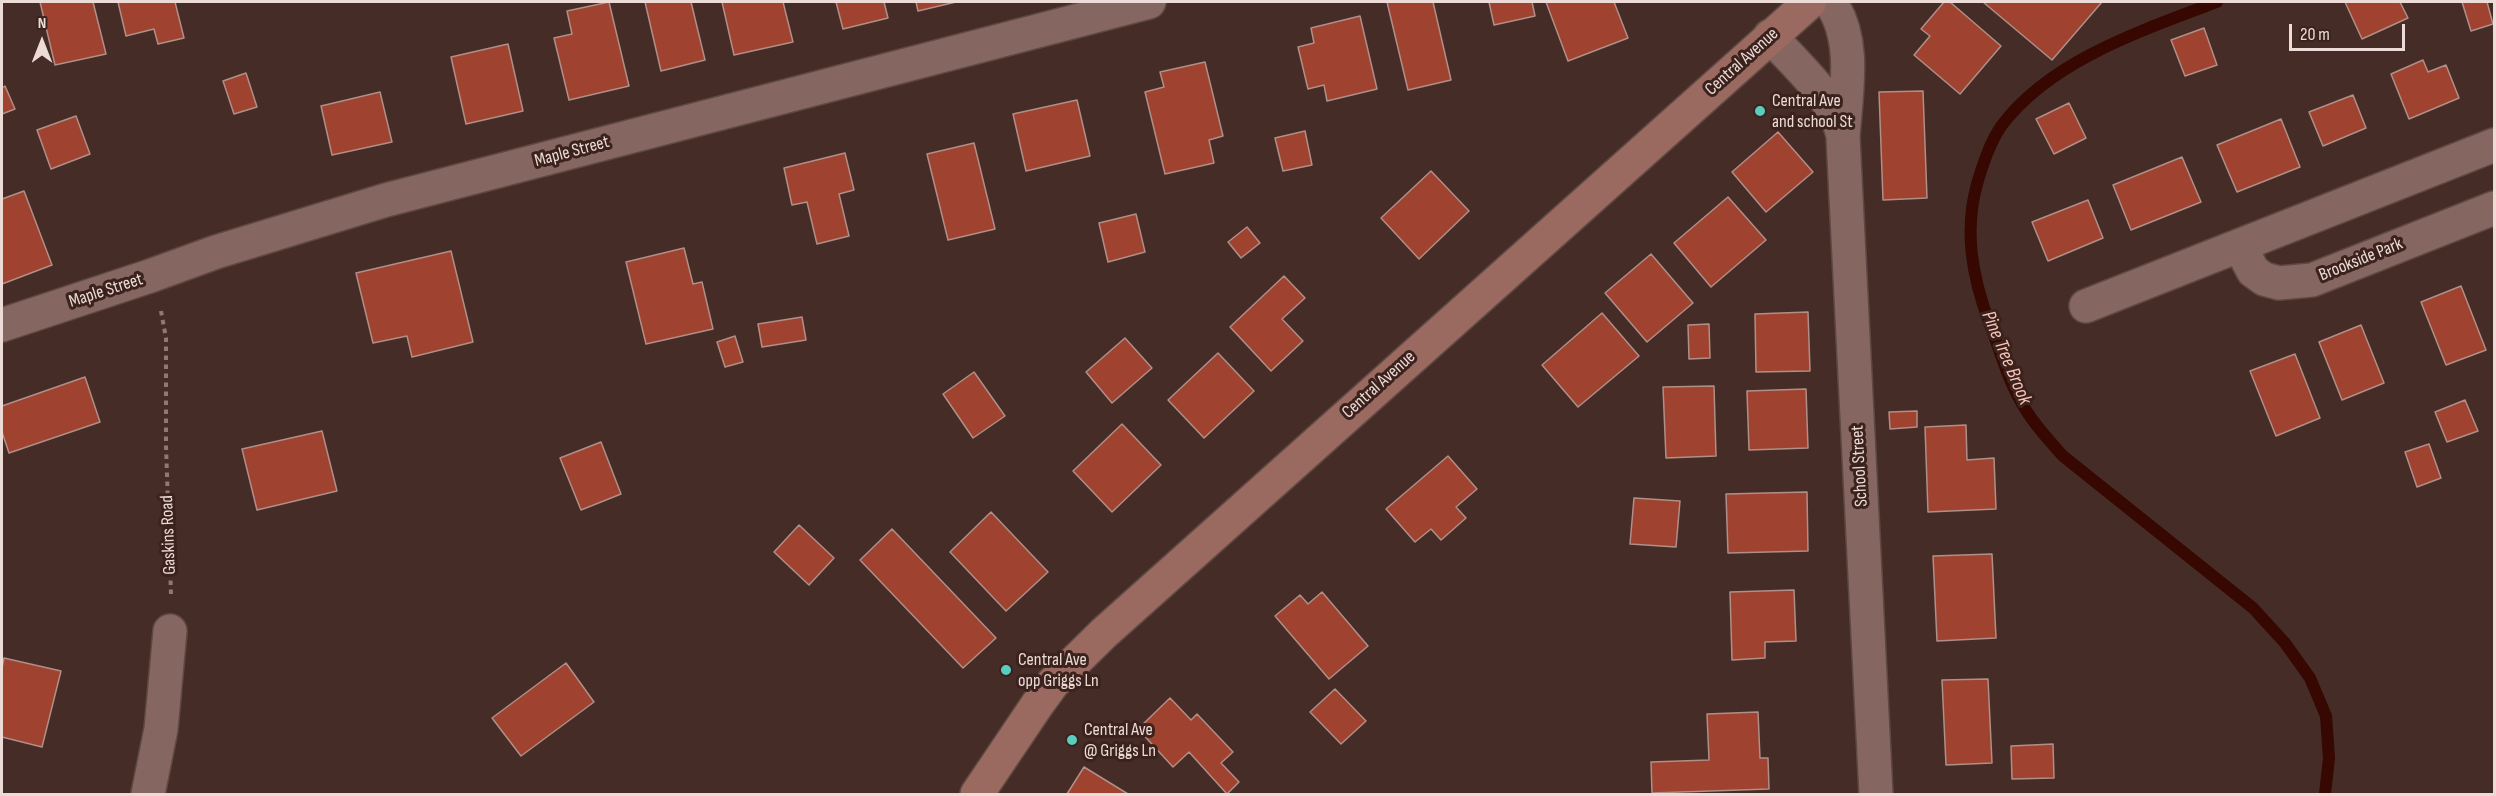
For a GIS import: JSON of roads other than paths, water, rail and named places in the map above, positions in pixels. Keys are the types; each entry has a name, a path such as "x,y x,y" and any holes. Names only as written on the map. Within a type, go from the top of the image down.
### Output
{"street":[{"name":"Maple Street","path":"2,325 216,252 386,200 1149,2"},
{"name":"Central Avenue","path":"977,795 1053,683 1104,633 1810,2"},
{"name":"School Street","path":"1830,2 1838,13 1846,44 1843,137 1876,795"},
{"name":"School Street","path":"1770,36 1822,95 1839,122 1843,137"},
{"path":"2086,306 2494,145"},
{"name":"Brookside Park","path":"2240,246 2253,271 2264,279 2279,283 2312,280 2494,208"},
{"path":"148,795 161,729 170,631"}],"waterway":[{"name":"Pine Tree Brook","path":"2217,2 2129,36 2100,50 2046,82 2022,102 2002,125 1990,146 1977,184 1971,219 1974,271 1983,305 2006,370 2023,406 2039,428 2063,456 2253,608 2285,643 2310,678 2326,716 2329,758 2325,794"}],"place":[{"name":"Central Ave and school St","path":"1760,111"},
{"name":"Central Ave opp Griggs Ln","path":"1006,670"},
{"name":"Central Ave @ Griggs Ln","path":"1072,740"}]}
